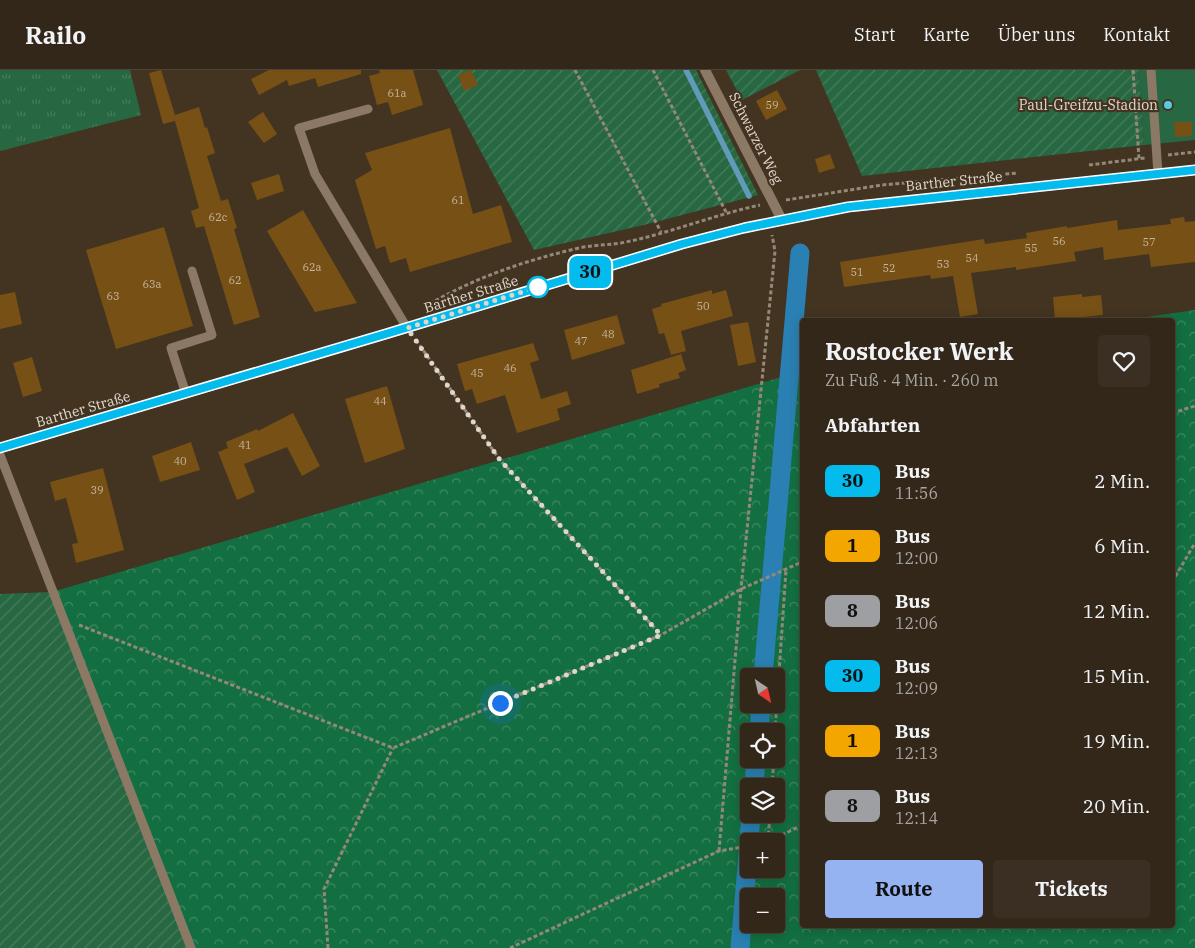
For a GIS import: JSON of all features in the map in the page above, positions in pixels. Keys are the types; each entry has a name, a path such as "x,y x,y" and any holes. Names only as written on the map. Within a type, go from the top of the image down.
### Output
{"street":[{"name":"Schwarzer Weg","path":"705,70 782,220"},
{"name":"Barther Straße","path":"0,448 407,328 682,244 769,222 890,202 1195,170"}],"lane":[{"path":"1151,70 1158,174"},
{"path":"368,109 299,128 315,174 407,328"},
{"path":"186,394 172,348 212,335 192,271"},
{"path":"0,455 191,948"}],"path":[{"path":"574,70 661,232"},
{"path":"654,70 726,212"},
{"path":"1133,70 1140,159"},
{"path":"1084,166 1195,152"},
{"path":"773,202 882,184 1027,172"},
{"path":"719,852 741,589 775,251 769,222"},
{"path":"407,328 500,460 661,635"},
{"path":"1175,412 1195,406"},
{"path":"1175,577 1195,543"},
{"path":"328,948 324,889 393,748 661,635 741,589 800,563"},
{"path":"776,723 786,570"},
{"path":"63,619 393,748"},
{"path":"785,833 800,826"},
{"path":"510,948 719,852 740,847"}],"green space":[{"path":"0,70 130,70 141,115 0,151"},
{"path":"437,70 696,70 758,195 644,225 534,250"},
{"path":"726,70 800,70 742,100"},
{"path":"816,70 1139,70 1144,145 862,176"},
{"name":"Paul-Greifzu-Stadion","path":"1139,70 1195,70 1195,140 1144,145"},
{"path":"1195,310 1195,948 191,948 52,592 800,372 800,928 1175,928 1175,318 1140,318"},
{"path":"52,592 191,948 0,948 0,594"}],"building":[{"path":"161,70 175,115 199,107 215,153 207,156 221,201 228,199 237,228 234,229 260,317 234,325 204,226 196,228 191,211 199,208 175,121 163,124 149,73"},
{"path":"269,70 361,70 361,74 318,87 315,78 289,86 287,80 259,95 251,79"},
{"path":"379,70 413,70 423,105 392,115 388,102 377,105 369,76 380,73"},
{"path":"471,70 478,85 464,91 458,75"},
{"path":"777,90 787,109 766,120 756,101"},
{"path":"263,112 277,134 264,143 248,122"},
{"path":"1174,122 1192,122 1192,136 1175,137"},
{"path":"450,128 473,214 501,205 512,242 410,272 406,258 390,263 385,246 376,249 355,180 372,170 365,153"},
{"path":"830,154 835,168 819,173 815,159"},
{"path":"279,174 284,191 257,200 251,183"},
{"path":"303,210 357,303 315,312 267,231"},
{"path":"1184,217 1185,222 1195,221 1195,262 1151,267 1149,254 1104,260 1103,247 1074,252 1076,261 1016,270 1016,267 971,273 978,314 960,317 953,276 931,279 930,275 844,287 840,262 984,239 985,244 1027,238 1026,233 1067,226 1067,228 1117,220 1118,230 1171,224 1170,219"},
{"path":"164,227 193,326 116,349 86,250"},
{"path":"712,290 712,294 726,290 733,316 681,331 686,351 671,355 664,333 659,334 652,309 662,306 661,304"},
{"path":"15,292 22,324 0,329 0,295"},
{"path":"1082,294 1082,297 1101,295 1103,315 1055,318 1053,297"},
{"path":"617,315 625,344 572,360 564,330"},
{"path":"748,322 756,362 738,366 730,325"},
{"path":"533,343 539,360 530,363 541,399 567,391 571,404 557,409 560,420 517,433 505,395 477,404 472,389 465,391 457,364"},
{"path":"681,354 686,370 678,373 680,378 659,384 660,387 637,394 631,370"},
{"path":"32,357 42,391 23,397 13,363"},
{"path":"387,386 405,449 365,463 345,399"},
{"path":"293,413 320,466 302,476 287,447 244,464 255,492 237,500 218,452 228,448 226,442 257,429 258,431"},
{"path":"191,442 200,470 160,482 152,456"},
{"path":"103,468 124,550 76,563 72,544 78,543 66,498 55,501 50,482"}],"waterway":[{"path":"686,70 749,196"},
{"path":"764,668 800,253"},
{"path":"760,713 760,723"},
{"path":"755,768 755,778"},
{"path":"750,823 750,833"},
{"path":"740,948 746,878"}],"bus line":[{"name":"30","path":"0,448 682,244 744,228 848,207 1195,170"}],"place":[{"name":"Paul-Greifzu-Stadion","path":"1168,105"}],"route":[{"path":"500,703 661,635 500,460 407,328 538,287"}]}
